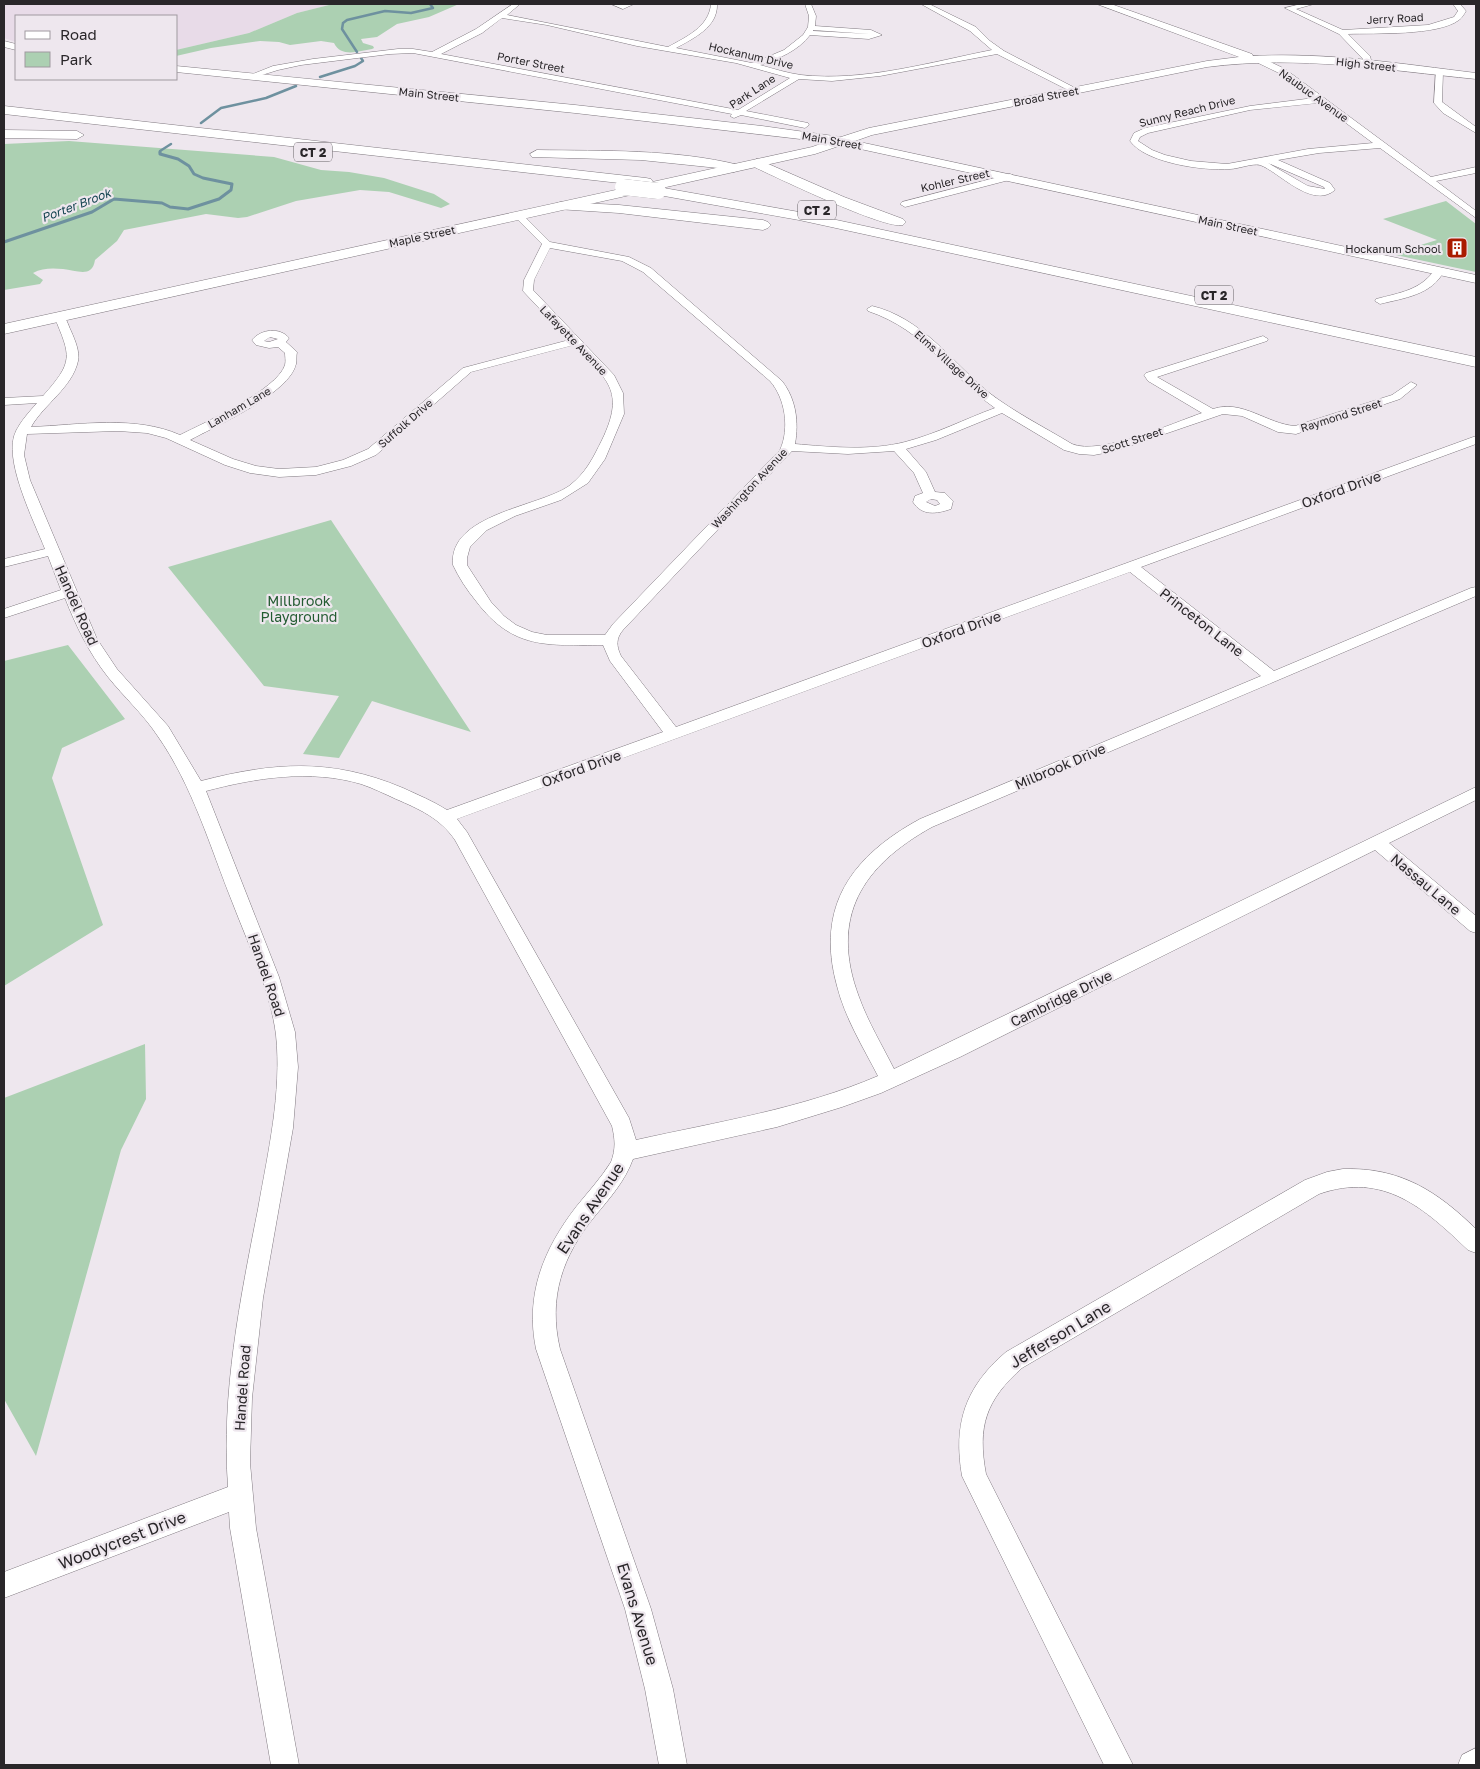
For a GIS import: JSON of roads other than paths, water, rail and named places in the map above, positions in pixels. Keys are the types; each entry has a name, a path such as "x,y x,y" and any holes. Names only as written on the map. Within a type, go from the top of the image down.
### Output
{"highway":[{"name":"CT 2","path":"4,110 332,146 652,186 772,210 1476,362"},
{"name":"CT 2","path":"4,117 623,187 681,186 760,199 1476,351"},
{"path":"4,134 90,135"},
{"path":"138,139 243,148 275,148"},
{"path":"332,146 472,154 625,155 718,164 734,168"},
{"path":"757,163 852,205 952,239"},
{"path":"606,196 619,209"},
{"path":"562,206 619,209 820,231 990,257"}],"main road":[{"name":"Naubuc Avenue","path":"1102,4 1255,58"},
{"name":"High Street","path":"1255,58 1301,58 1476,76"},
{"name":"Broad Street","path":"839,141 874,131 1075,90 1207,64 1255,58"},
{"name":"Main Street","path":"178,69 720,125 839,141 1476,279"},
{"name":"Maple Street","path":"4,328 757,163 822,148 839,141"}],"street":[{"path":"433,55 474,34 517,4"},
{"path":"614,4 623,7 631,4"},
{"path":"669,50 708,23 714,13 714,4"},
{"path":"752,65 799,43 811,30 814,15 808,4"},
{"path":"924,4 973,29 998,51 1075,90"},
{"path":"1311,4 1288,8 1342,32 1367,59 1368,64"},
{"name":"Jerry Road","path":"1342,32 1418,29 1445,25 1461,15 1461,8 1456,4"},
{"name":"Hockanum Drive","path":"500,16 540,22 669,50 752,65 797,77 860,76 998,51"},
{"path":"811,30 871,32 878,35 869,37 811,30"},
{"name":"Porter Street","path":"252,76 292,64 387,52 410,51 805,125"},
{"name":"Naubuc Avenue","path":"1255,58 1278,68 1476,215"},
{"path":"1439,72 1438,102 1446,111 1476,131"},
{"name":"Park Lane","path":"720,125 797,77"},
{"name":"Sunny Reach Drive","path":"1321,100 1242,110 1145,131 1138,134 1134,139 1137,146 1149,153 1199,164 1227,167 1316,150 1381,145"},
{"path":"1259,161 1309,190 1321,192 1330,190 1327,185 1269,159"},
{"path":"1429,180 1476,170"},
{"name":"Kohler Street","path":"905,204 1010,177"},
{"path":"518,215 547,244"},
{"name":"Lafayette Avenue","path":"547,244 529,280 528,291 607,372 618,393 620,408 617,422 592,470 577,485 557,498 500,518 486,525 466,542 461,552 460,560 465,575 498,618 510,628 527,635 546,639 610,640"},
{"name":"Washington Avenue","path":"547,244 625,260 647,270 766,371 785,394 788,410 790,437 788,447 618,627 610,640"},
{"path":"1380,302 1422,287 1434,278 1439,270"},
{"name":"Elms Village Drive","path":"872,310 892,316 907,324 944,355 982,393 1005,408"},
{"name":"Handel Road","path":"59,316 69,337 72,360 64,379 30,418 22,431 18,450 19,464 52,551 84,627 100,656 162,730 182,760 196,788 270,978 281,1012 287,1048 287,1087 283,1128 252,1298 244,1353 238,1429 240,1495 248,1559 285,1765"},
{"path":"1211,413 1152,379 1150,374 1263,338"},
{"name":"Suffolk Drive","path":"22,431 131,427 155,430 229,462 254,470 290,473 335,467 359,458 380,446 467,370 577,341"},
{"name":"Lanham Lane","path":"180,440 253,400 282,380 290,369 293,360 289,350 280,343"},
{"name":"Raymond Street","path":"1211,413 1226,410 1239,412 1278,428 1294,430 1396,397 1411,385"},
{"path":"4,401 47,399"},
{"path":"788,447 868,449 897,447 918,442 1005,408"},
{"name":"Scott Street","path":"1005,408 1068,447 1089,452 1110,448 1211,413"},
{"name":"Oxford Drive","path":"446,817 1476,440"},
{"path":"897,447 920,472 930,495"},
{"path":"4,563 52,551"},
{"name":"Princeton Lane","path":"1131,566 1272,677"},
{"name":"Milbrook Drive","path":"890,1080 849,997 839,956 839,928 845,903 856,880 871,860 896,839 926,823 1476,591"},
{"path":"4,614 69,592"},
{"path":"610,640 610,649 615,658 673,734"},
{"name":"Evans Avenue","path":"196,788 266,773 299,771 331,773 372,782 423,804 446,817 462,836 622,1124 627,1138 626,1151 617,1172 578,1220 559,1252 546,1286 542,1317 543,1331 638,1609 660,1689 673,1765"},
{"name":"Cambridge Drive","path":"626,1151 801,1111 846,1098 890,1080 1476,793"},
{"name":"Nassau Lane","path":"1377,842 1476,926"},
{"name":"Jefferson Lane","path":"1119,1765 974,1476 970,1449 970,1432 975,1411 991,1381 1014,1360 1312,1187 1334,1180 1346,1178 1373,1180 1391,1184 1416,1194 1440,1210 1476,1243"},
{"name":"Woodycrest Drive","path":"4,1585 240,1495"},
{"path":"1472,1765 1476,1762"}],"waterway":[{"name":"Porter Brook","path":"357,52 342,29 343,23 347,20 385,11 411,13 433,8 430,4"},
{"path":"320,77 355,66 363,61 361,58"},
{"path":"201,123 221,108 266,98 296,86"},
{"name":"Porter Brook","path":"4,242 92,212 114,199 162,203 170,207 188,209 219,199 231,190 232,184 203,178 194,174 189,166 178,159 160,154 160,151 171,144"}],"place":[{"name":"Hockanum School","path":"1457,248"}],"park label":[{"name":"Millbrook Playground","path":"299,608"}]}
